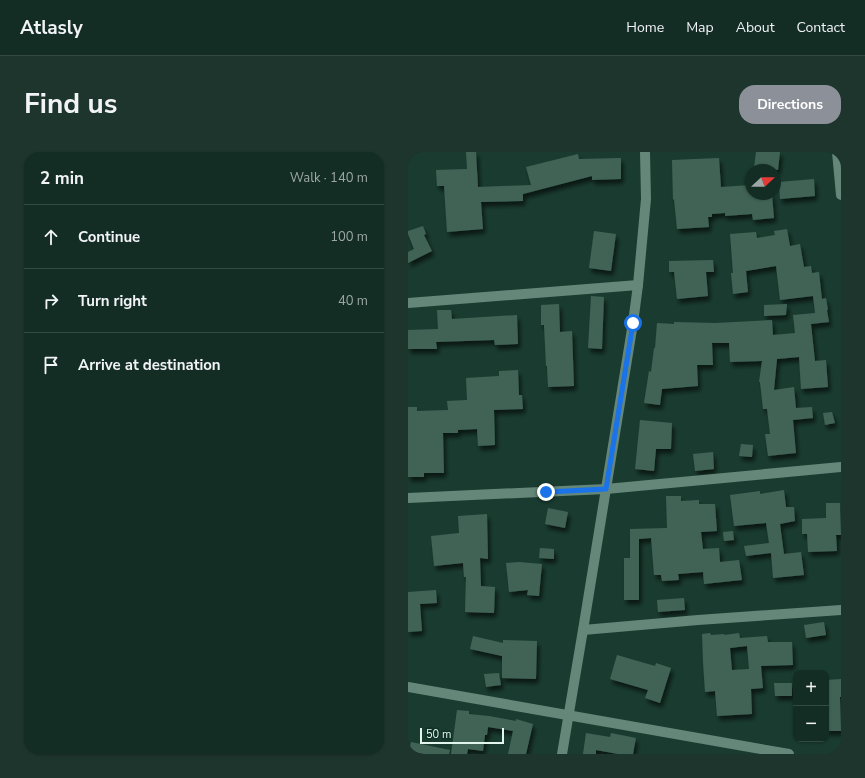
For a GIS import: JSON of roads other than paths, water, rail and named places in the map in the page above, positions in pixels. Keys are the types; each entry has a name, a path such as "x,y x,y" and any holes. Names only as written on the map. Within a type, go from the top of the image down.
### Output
{"street":[{"path":"562,754 633,323 646,199 645,152"},
{"path":"838,152 841,195"},
{"path":"408,303 638,285"},
{"path":"408,498 606,489 841,467"},
{"path":"583,630 841,610"},
{"path":"408,687 789,754"}]}
